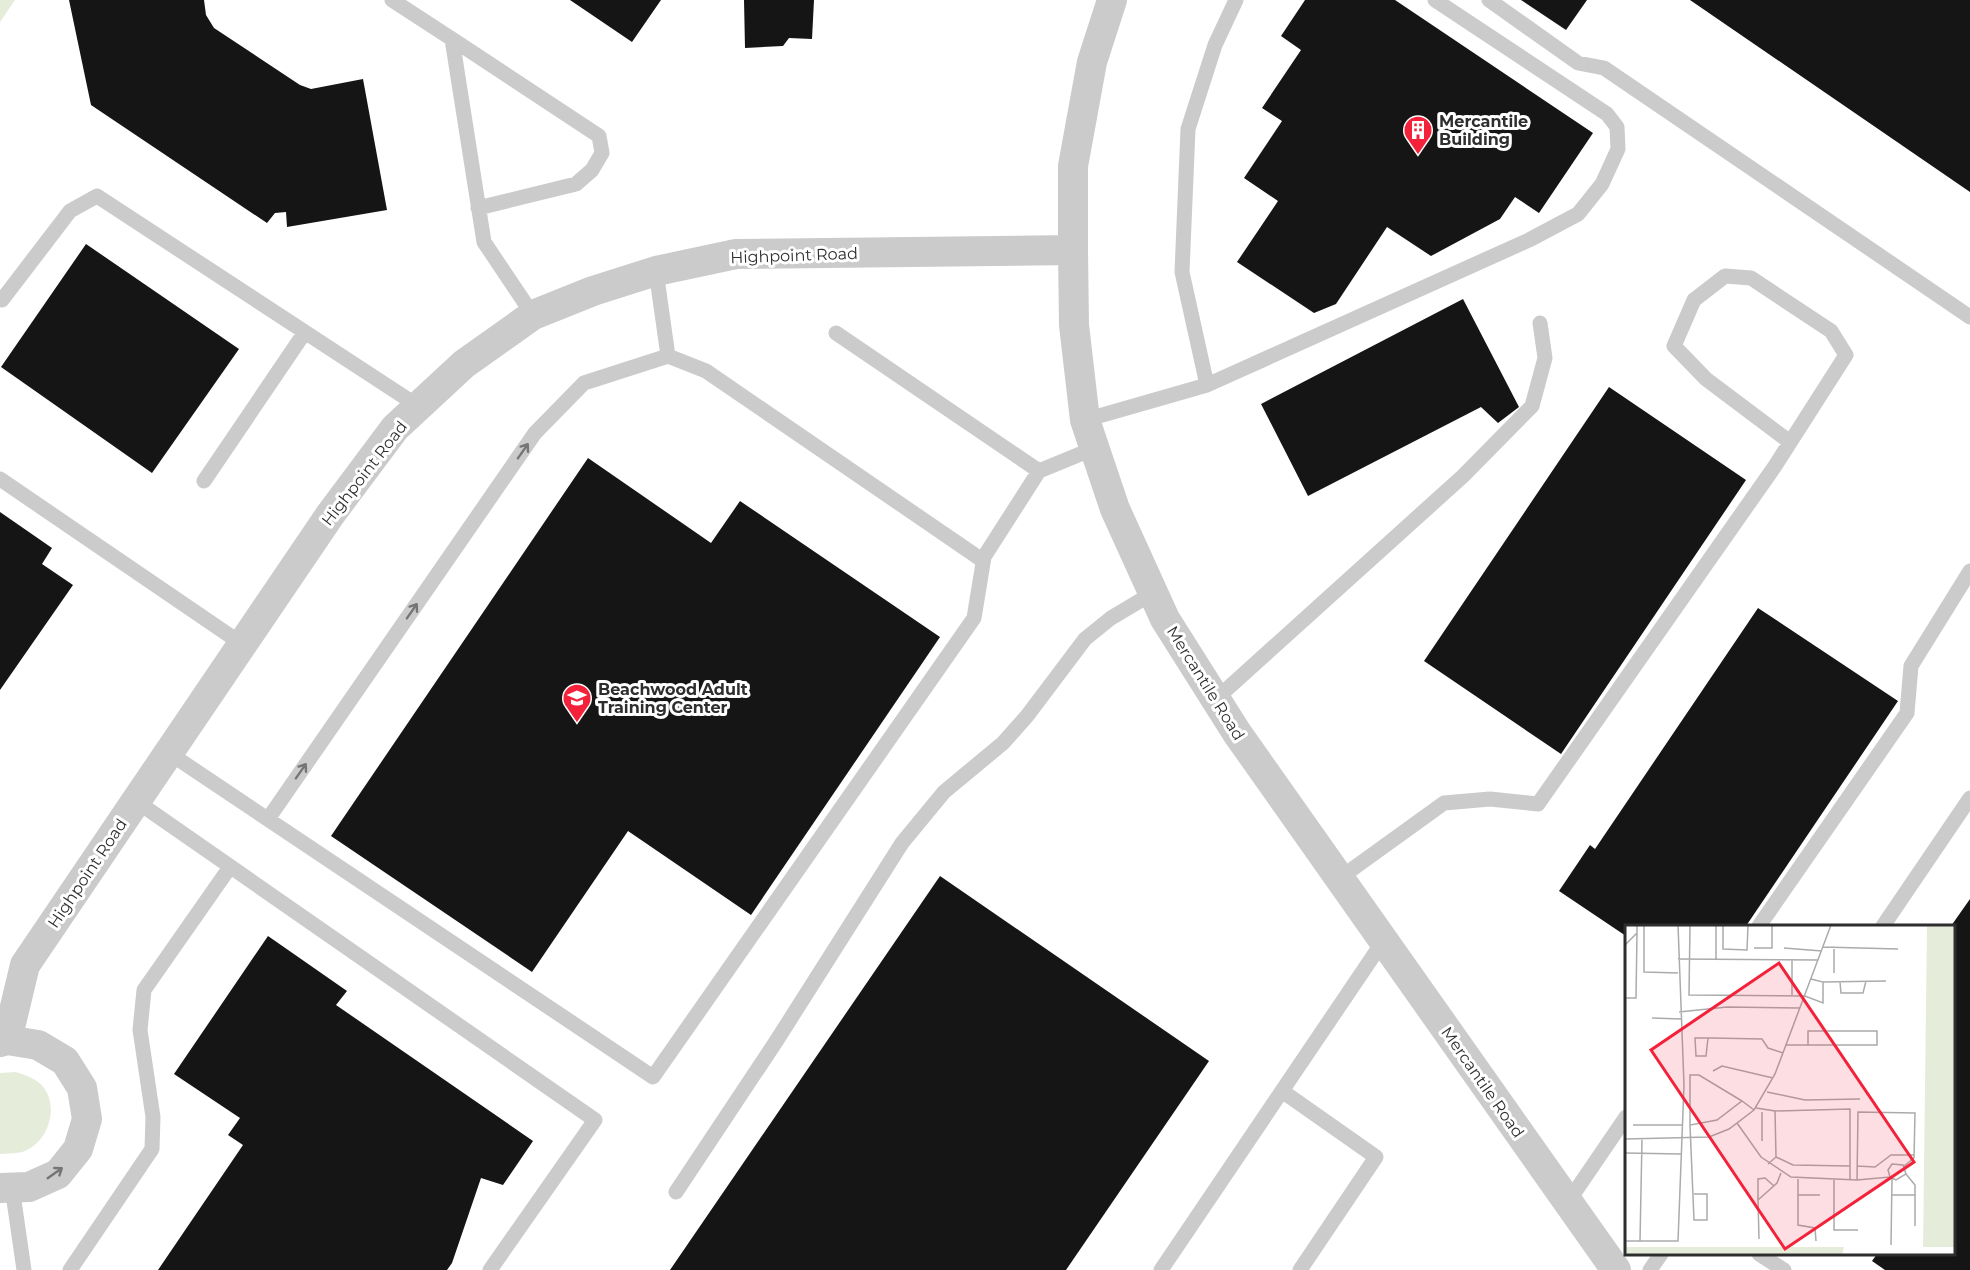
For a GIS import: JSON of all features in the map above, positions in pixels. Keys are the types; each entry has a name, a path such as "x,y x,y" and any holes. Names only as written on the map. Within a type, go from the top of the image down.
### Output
{"street":[{"name":"Mercantile Road","path":"1112,0 1092,62 1073,166 1073,250 1074,325 1085,420 1115,509 1165,618 1237,733 1616,1270"},
{"name":"Highpoint Road","path":"6,1187 29,1187 58,1174 78,1149 87,1119 82,1088 64,1061 38,1045 4,1041 25,964 330,514 395,428 464,364 533,315 593,291 656,271 736,254 1073,250"}],"lane":[{"path":"392,0 599,136 602,153 592,170 576,184 478,208"},
{"path":"1207,385 1182,272 1188,129 1215,45 1236,0"},
{"path":"1085,420 1207,385 1529,240 1578,214 1602,184 1618,149 1617,127 1607,114 1435,0"},
{"path":"1489,0 1578,63 1604,68 1970,317"},
{"path":"452,39 483,242 533,315"},
{"path":"0,299 2,300 70,211 97,195 418,406"},
{"path":"656,271 668,356"},
{"path":"1340,878 1444,803 1490,799 1538,804 1790,442 1846,355 1832,331 1751,278 1725,276 1694,300 1674,346 1706,379 1790,442"},
{"path":"1216,699 1463,476 1532,406 1545,358 1540,323"},
{"path":"204,481 305,332"},
{"path":"836,333 1040,471"},
{"path":"268,819 535,433 584,383 668,356 706,371 982,560 1040,471 1095,448"},
{"path":"0,479 242,644"},
{"path":"169,753 653,1077 974,618 984,556"},
{"path":"1760,925 1907,713 1911,666 1970,571"},
{"path":"676,1192 777,1040 902,843 923,816 944,792 1003,743 1027,716 1085,639 1111,618 1153,593"},
{"path":"1884,925 1970,798"},
{"path":"136,801 595,1120 490,1270"},
{"path":"70,1270 152,1149 153,1117 140,1030 144,990 230,867"},
{"path":"1161,1270 1384,940"},
{"path":"1282,1091 1376,1157 1300,1270"},
{"path":"1568,1202 1625,1118"},
{"path":"6,1187 24,1270"},
{"path":"1650,1270 1660,1255"},
{"path":"1761,1255 1784,1270"}],"green space":[{"path":"0,0 15,0 0,22"},
{"path":"16,1072 38,1082 44,1088 51,1105 51,1114 45,1132 33,1147 22,1152 0,1154 0,1073"}],"building":[{"path":"69,0 204,0 206,15 214,28 300,85 311,89 363,79 387,210 287,227 286,212 275,213 267,223 91,105"},
{"path":"570,0 661,0 632,42"},
{"path":"744,0 814,0 812,39 789,38 783,46 745,48"},
{"name":"Mercantile Building","path":"1305,0 1395,0 1593,133 1539,213 1515,197 1500,219 1431,256 1387,227 1336,304 1314,313 1237,262 1278,201 1244,178 1282,121 1262,108 1301,50 1281,36"},
{"path":"1521,0 1587,0 1566,30"},
{"path":"1690,0 1970,0 1970,192"},
{"path":"86,244 239,349 152,473 1,367"},
{"path":"1463,299 1519,407 1498,423 1481,407 1308,496 1261,404"},
{"path":"1609,387 1746,480 1561,754 1424,661"},
{"path":"588,458 711,543 740,501 940,637 751,915 628,831 532,972 331,836"},
{"path":"0,512 52,548 42,564 73,585 0,690"},
{"path":"1758,608 1898,701 1747,925 1625,925 1625,935 1559,891 1590,845 1595,849"},
{"path":"940,876 1209,1061 1066,1270 670,1270"},
{"path":"1970,899 1970,1270 1885,1270 1872,1261 1876,1255 1955,1255 1955,925 1952,925"},
{"path":"268,936 347,991 336,1005 533,1141 503,1185 481,1178 452,1263 447,1270 158,1270 243,1145 228,1135 240,1118 174,1074"}],"place":[{"name":"Mercantile Building","path":"1418,156"},
{"name":"Beachwood Adult Training Center","path":"577,724"}]}
